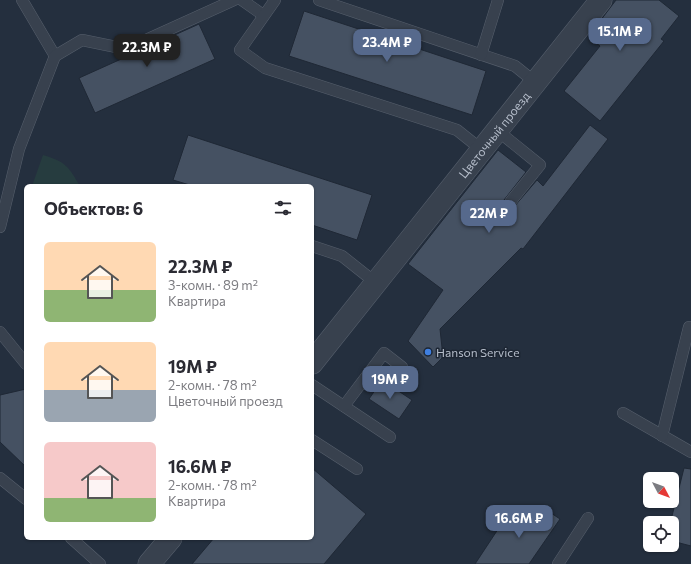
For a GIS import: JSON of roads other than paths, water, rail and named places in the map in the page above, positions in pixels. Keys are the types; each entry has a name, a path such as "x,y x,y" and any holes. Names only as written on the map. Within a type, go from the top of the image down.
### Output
{"street":[{"name":"Цветочный проезд","path":"314,360 601,0"},
{"path":"156,562 169,540"}],"lane":[{"path":"22,0 55,56"},
{"path":"0,227 18,149 55,56 82,40 126,49 234,0"},
{"path":"242,0 263,15"},
{"path":"275,0 263,15 240,50 265,68 457,130 482,150"},
{"path":"319,0 515,66 536,82"},
{"path":"481,55 498,0"},
{"path":"498,131 540,165 511,201"},
{"path":"314,247 342,256 376,283"},
{"path":"662,436 688,328"},
{"path":"0,332 24,362"},
{"path":"344,406 384,353 402,367"},
{"path":"314,386 390,437"},
{"path":"623,413 691,452"},
{"path":"314,441 357,469"},
{"path":"0,478 24,497"},
{"path":"558,564 588,518"},
{"path":"72,540 100,564"}],"place":[{"name":"Hanson Service","path":"428,352"}]}
